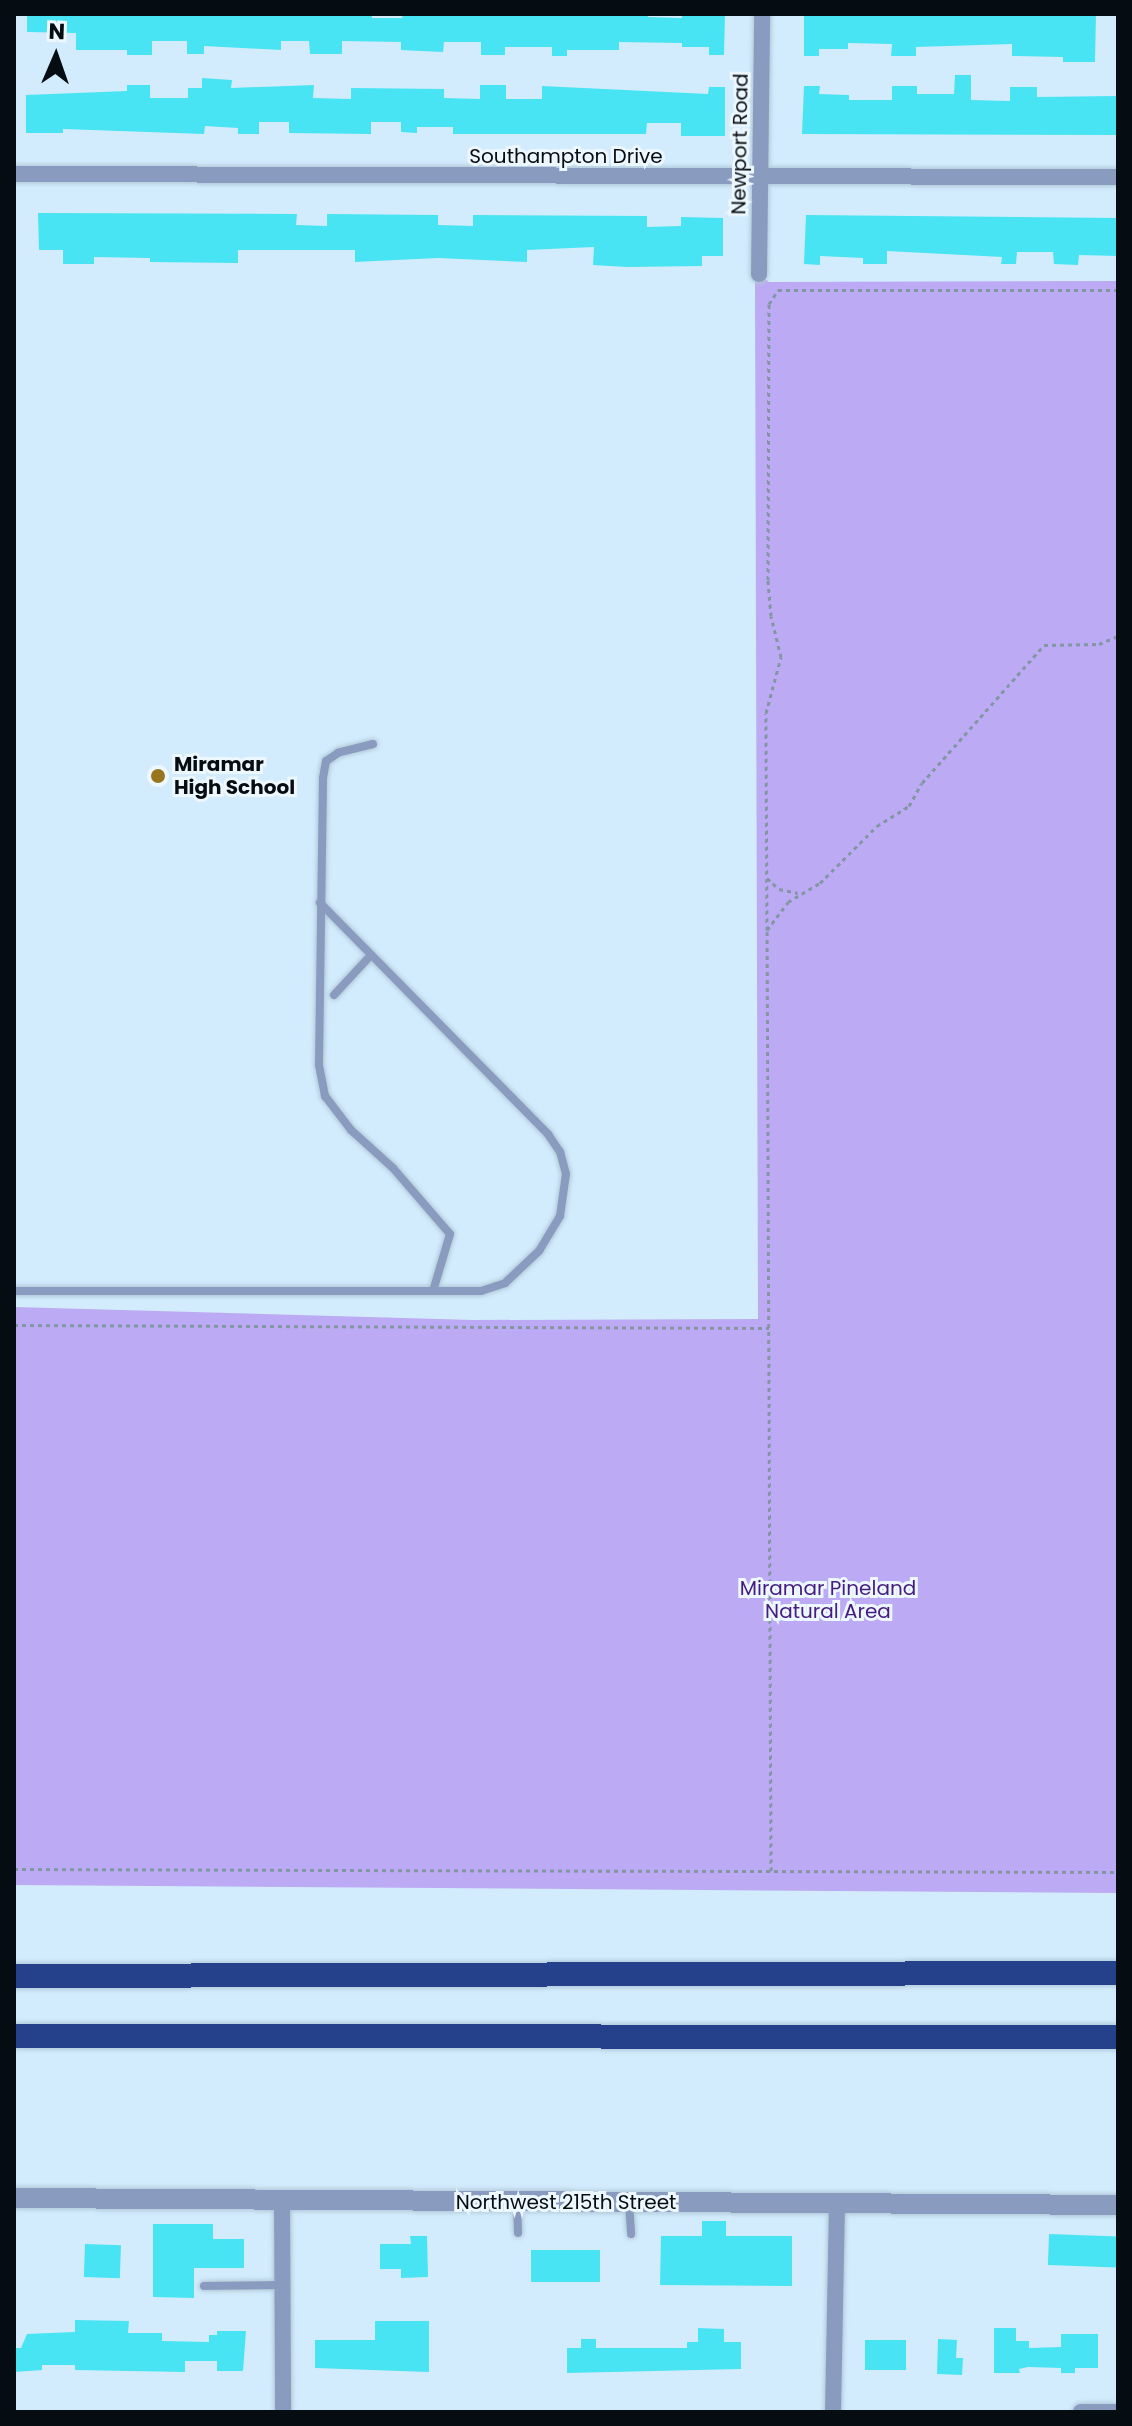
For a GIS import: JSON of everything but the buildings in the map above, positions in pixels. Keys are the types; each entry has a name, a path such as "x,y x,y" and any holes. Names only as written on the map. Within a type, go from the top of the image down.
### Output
{"highway":[{"path":"14,1976 1118,1973"},
{"path":"14,2036 1118,2037"}],"street":[{"name":"Newport Road","path":"759,274 762,14"},
{"name":"Southampton Drive","path":"14,174 1118,177"},
{"name":"Northwest 215th Street","path":"14,2198 1118,2205"},
{"path":"282,2200 283,2412"},
{"path":"833,2412 837,2204"},
{"path":"1081,2412 1118,2412"}],"lane":[{"path":"373,744 338,753 326,761 321,797 319,1065 325,1096 450,1234 433,1291"},
{"path":"14,1291 481,1291 505,1283 539,1251 560,1216 566,1174 560,1152 548,1134 320,903"},
{"path":"334,995 371,955"},
{"path":"517,2202 518,2233"},
{"path":"629,2202 631,2234"},
{"path":"204,2286 283,2285"}],"path":[{"path":"771,1871 766,713 781,657 771,616 768,580 769,304 778,290 1118,290"},
{"path":"767,930 799,893 820,883 877,826 909,806 922,783 1044,645 1099,644 1118,636"},
{"path":"767,878 779,889 799,893"},
{"path":"14,1325 769,1328"},
{"path":"14,1869 1118,1872"}],"green space":[{"name":"Miramar Pineland Natural Area","path":"759,275 769,282 1118,281 1118,1893 14,1885 14,1307 473,1320 758,1319 755,282 759,282"}],"place":[{"name":"Miramar High School","path":"158,776"}]}
